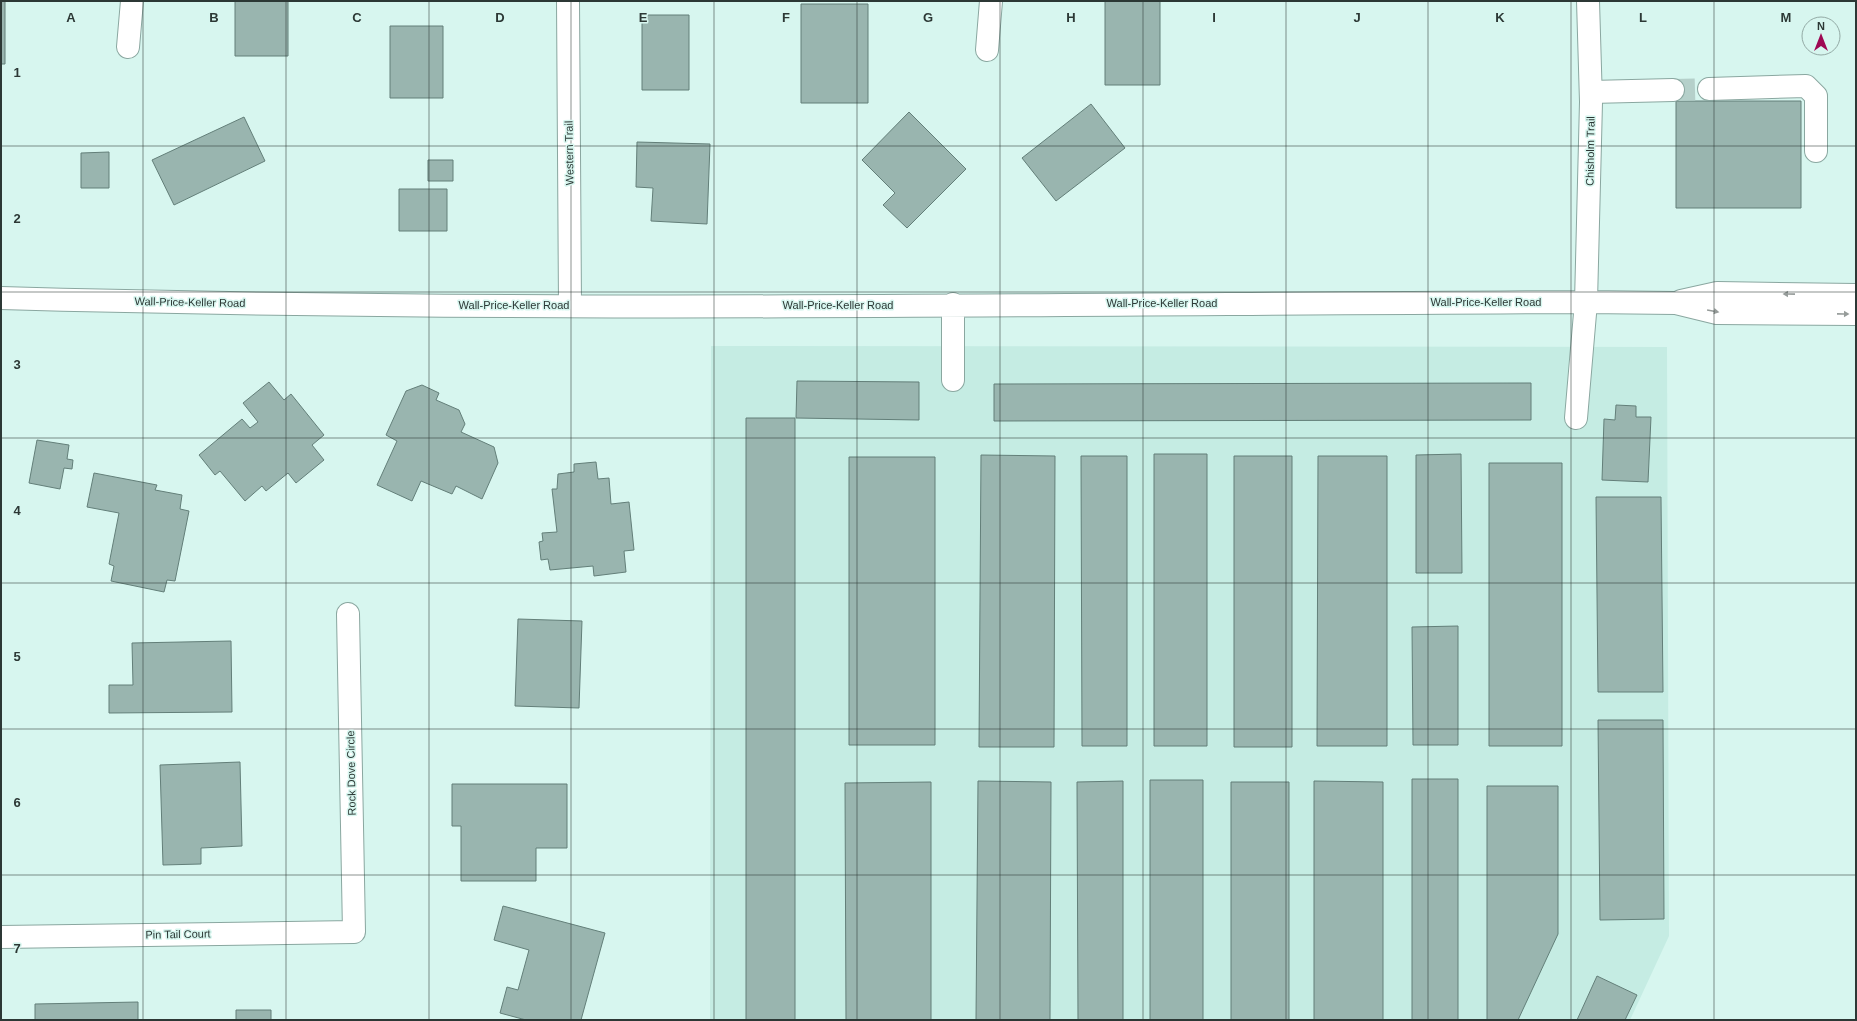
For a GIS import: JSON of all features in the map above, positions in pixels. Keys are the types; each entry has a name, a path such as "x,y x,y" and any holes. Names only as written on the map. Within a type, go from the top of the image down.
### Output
{"street":[{"path":"128,47 132,1"},
{"name":"Western Trail","path":"568,1 570,306"},
{"path":"987,50 991,1"},
{"name":"Chisholm Trail","path":"1576,418 1586,302 1591,92 1588,1"},
{"path":"1709,89 1806,86 1816,96 1816,151"},
{"path":"1591,92 1673,90"},
{"name":"Wall-Price-Keller Road","path":"1676,303 1717,293 1856,295"},
{"name":"Wall-Price-Keller Road","path":"1,298 150,302 570,306 1586,302 1676,303 1717,313 1856,314"},
{"path":"953,304 953,380"},
{"name":"Rock Dove Circle","path":"348,614 354,932"},
{"name":"Pin Tail Court","path":"1,936 354,932"}],"shaded area":[{"path":"711,346 1667,347 1669,936 1630,1020 710,1020"}],"building":[{"path":"1,1 5,1 5,64 1,64"},
{"path":"235,1 288,1 288,56 235,56"},
{"path":"1105,1 1160,1 1160,85 1105,85"},
{"path":"801,4 868,4 868,103 801,103"},
{"path":"642,15 689,15 689,90 642,90"},
{"path":"390,26 443,26 443,98 390,98"},
{"path":"1676,101 1801,101 1801,208 1676,208"},
{"path":"1091,104 1125,148 1056,201 1022,158"},
{"path":"909,112 966,169 907,228 883,205 895,193 862,160"},
{"path":"244,117 265,161 174,205 152,160"},
{"path":"637,142 710,144 707,224 651,221 653,188 636,187"},
{"path":"109,152 109,188 81,188 81,153"},
{"path":"428,160 453,160 453,181 428,181"},
{"path":"399,189 447,189 447,231 399,231"},
{"path":"797,381 919,382 919,420 796,418"},
{"path":"269,382 284,400 291,394 324,435 312,445 324,460 296,483 288,473 266,491 262,486 245,501 220,471 215,475 199,455 242,419 250,428 258,422 243,403"},
{"path":"1531,383 1531,420 994,421 994,384"},
{"path":"422,385 439,393 436,400 459,410 465,424 461,432 494,447 498,463 482,499 456,486 452,494 421,481 412,501 377,485 397,441 386,435 406,391"},
{"path":"1616,405 1636,406 1636,417 1651,417 1648,482 1602,480 1604,419 1615,420"},
{"path":"746,418 795,418 795,1020 746,1020"},
{"path":"37,440 69,445 67,459 73,460 72,469 64,468 60,489 29,483"},
{"path":"1154,454 1207,454 1207,746 1154,746"},
{"path":"1461,454 1462,573 1416,573 1416,455"},
{"path":"981,455 1055,456 1054,747 979,747"},
{"path":"1081,456 1127,456 1127,746 1082,746"},
{"path":"1234,456 1292,456 1292,747 1234,747"},
{"path":"1318,456 1387,456 1387,746 1317,746"},
{"path":"849,457 935,457 935,745 849,745"},
{"path":"596,462 598,479 609,478 611,504 629,502 634,550 624,551 626,572 594,576 593,566 550,570 548,559 541,560 539,542 543,541 542,533 557,532 552,489 557,489 558,474 574,472 574,464"},
{"path":"1489,463 1562,463 1562,746 1489,746"},
{"path":"94,473 157,485 155,490 182,495 180,509 189,511 175,581 167,580 164,592 111,581 114,566 109,564 119,513 87,507"},
{"path":"1596,497 1661,497 1663,692 1598,692"},
{"path":"518,619 582,621 579,708 515,706"},
{"path":"1458,626 1458,745 1413,745 1412,627"},
{"path":"231,641 232,712 109,713 109,685 133,685 132,643"},
{"path":"1598,720 1663,720 1664,919 1600,920"},
{"path":"240,762 242,846 201,848 201,864 163,865 160,765"},
{"path":"1412,779 1458,779 1458,1020 1412,1020"},
{"path":"1150,780 1203,780 1203,1020 1150,1020"},
{"path":"978,781 1051,782 1050,1020 976,1020"},
{"path":"1123,781 1123,1020 1078,1020 1077,782"},
{"path":"1314,781 1383,782 1383,1020 1314,1020"},
{"path":"931,782 931,1020 846,1020 845,783"},
{"path":"1231,782 1289,782 1289,1020 1231,1020"},
{"path":"452,784 567,784 567,848 536,848 536,881 461,881 461,826 452,826"},
{"path":"1487,786 1558,786 1558,934 1518,1020 1487,1020"},
{"path":"503,906 605,933 581,1020 526,1020 500,1013 507,987 518,990 529,950 494,940"},
{"path":"1597,976 1637,995 1625,1020 1577,1020"},
{"path":"138,1002 138,1020 35,1020 35,1004"},
{"path":"236,1010 271,1010 271,1020 236,1020"}],"tunnel":[{"path":"1673,90 1709,89"}]}
